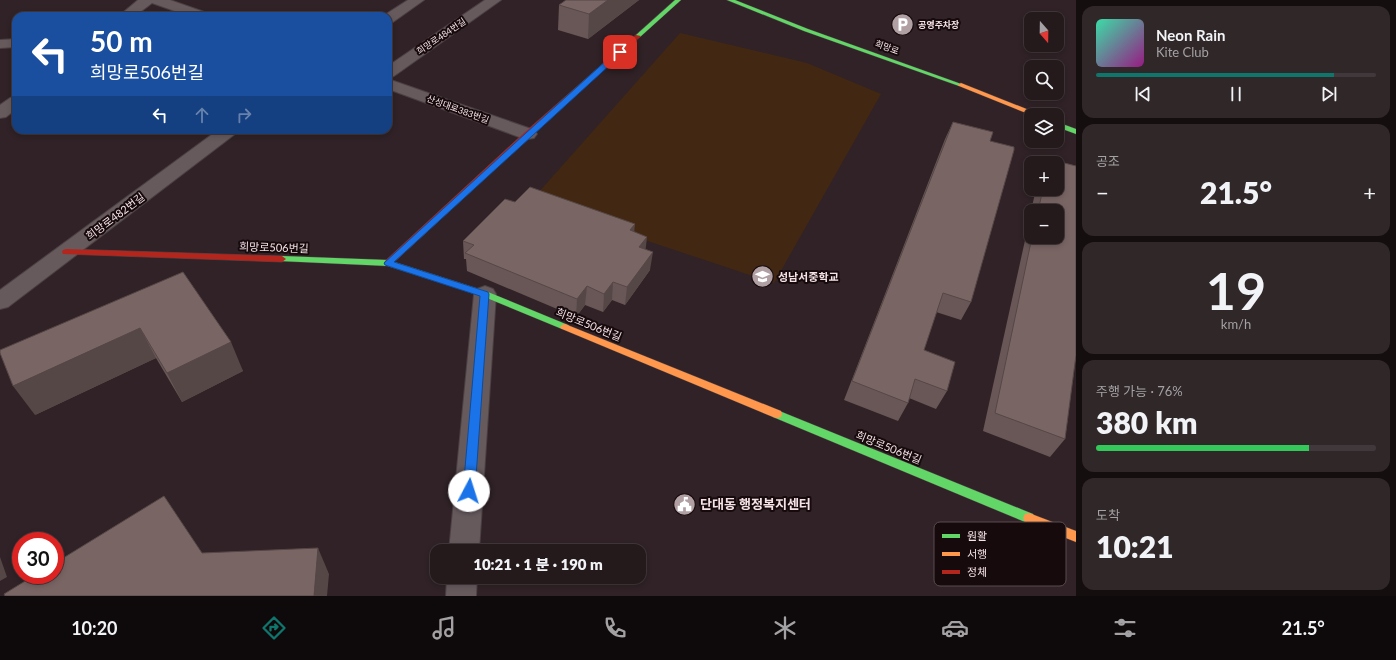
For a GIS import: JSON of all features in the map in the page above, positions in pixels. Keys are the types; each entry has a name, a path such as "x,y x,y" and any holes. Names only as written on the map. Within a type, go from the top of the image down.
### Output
{"street":[{"path":"131,12 147,0"},
{"path":"158,0 191,12"},
{"path":"392,16 417,0"},
{"name":"희망로484번길","path":"392,70 494,0"},
{"path":"388,263 528,134 678,0"},
{"name":"희망로","path":"730,0 934,75 1024,110"},
{"path":"0,44 12,44"},
{"name":"산성대로383번길","path":"392,85 528,134"},
{"path":"0,113 12,104"},
{"path":"1064,127 1076,132"},
{"name":"희망로482번길","path":"0,301 224,134"},
{"name":"희망로506번길","path":"66,252 388,263 485,294 1040,522"},
{"path":"465,544 485,294"},
{"name":"희망로506번길","path":"1066,533 1076,537"},
{"path":"461,596 462,584"}],"shaded area":[{"path":"680,33 807,63 881,94 774,283 530,202"}],"building":[{"path":"566,0 608,0 589,14 559,5"},
{"path":"953,122 993,132 990,141 1014,147 1014,150 971,302 943,293 924,350 955,362 947,391 915,379 908,403 852,381"},
{"path":"1064,163 1076,166 1076,355 1065,439 995,413 1031,244 1064,244 1064,204 1040,204 1041,196 1064,196"},
{"path":"530,187 635,224 630,230 647,237 639,247 653,252 627,287 613,282 604,294 587,286 577,299 465,253 474,245 463,241 505,199 515,202"},
{"path":"183,272 231,342 167,373 140,328 13,386 0,350"},
{"path":"164,496 202,553 318,548 314,596 5,596 4,594 20,584 64,584 64,557"}],"traffic: fast":[{"path":"638,36 678,0"},
{"path":"730,0 806,30 961,85"},
{"path":"1064,127 1076,132"},
{"path":"282,259 388,263 485,294 565,327"},
{"path":"777,414 1029,518"}],"traffic: slow":[{"path":"961,85 1024,110"},
{"path":"565,327 777,414"},
{"path":"1029,518 1039,522"},
{"path":"1066,533 1076,537"}],"traffic: jam":[{"path":"388,263 528,134 638,36"},
{"path":"66,252 282,259"}],"place":[{"name":"공영주차장","path":"903,24"},
{"name":"성남서중학교","path":"762,276"},
{"name":"단대동 행정복지센터","path":"685,504"}],"route":[{"path":"469,491 485,294 388,263 528,134 620,52"}]}
